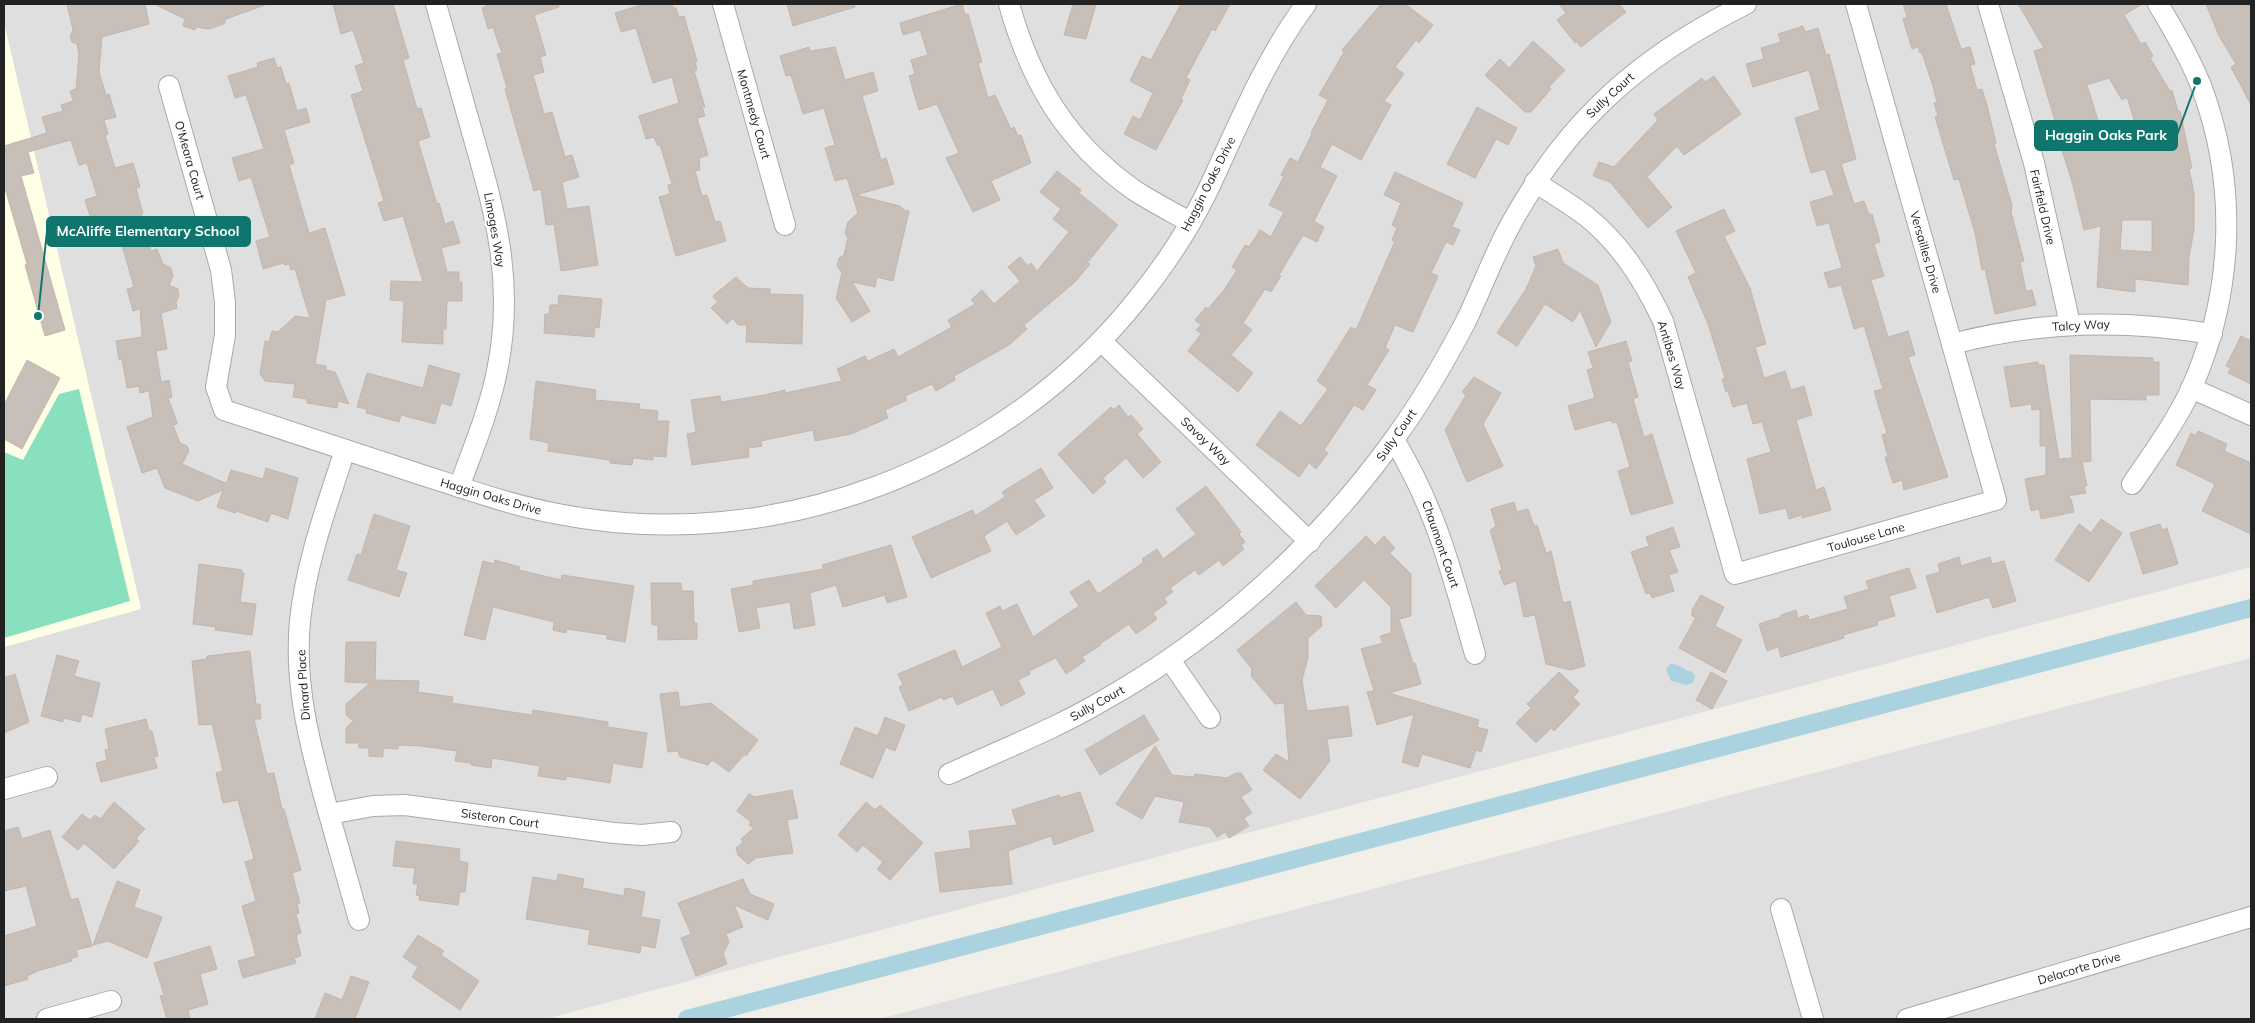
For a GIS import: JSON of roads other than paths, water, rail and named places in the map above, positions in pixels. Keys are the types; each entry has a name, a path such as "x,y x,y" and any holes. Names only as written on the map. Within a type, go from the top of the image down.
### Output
{"street":[{"name":"Limoges Way","path":"436,4 494,210 501,250 504,290 503,331 497,371 487,410 459,487"},
{"name":"Montmedy Court","path":"722,4 785,225"},
{"path":"1009,4 1031,70 1045,97 1082,145 1107,169 1135,190 1190,222"},
{"name":"Haggin Oaks Drive","path":"224,410 518,505 560,515 612,522 665,525 719,523 760,518 812,507 862,493 941,460 986,434 1030,404 1062,378 1102,340 1136,301 1168,259 1205,195 1247,104 1273,56 1306,4"},
{"name":"Sully Court","path":"949,774 1049,729 1096,705 1170,660 1220,623 1267,583 1310,542 1361,483 1394,440 1436,375 1466,320 1510,225 1535,182 1576,128 1606,97 1638,69 1672,44 1708,22 1746,4"},
{"name":"Versailles Drive","path":"1856,4 1996,500"},
{"name":"Fairfield Drive","path":"1988,4 2034,163 2070,324"},
{"path":"2132,484 2170,427 2191,388 2212,334 2221,296 2226,256 2227,208 2224,174 2215,130 2203,91 2184,48 2158,4"},
{"name":"O'Meara Court","path":"169,86 221,270 226,302 225,335 216,387 224,410"},
{"name":"Antibes Way","path":"1535,182 1586,216 1608,236 1630,262 1648,290 1663,321 1735,574"},
{"name":"Talcy Way","path":"1952,344 2022,329 2070,324 2118,323 2165,326 2212,334"},
{"name":"Savoy Way","path":"1102,340 1310,542"},
{"path":"2191,388 2251,415"},
{"name":"Chaumont Court","path":"1394,440 1429,504 1475,654"},
{"name":"Dinard Place","path":"345,450 315,543 306,583 300,623 299,670 308,738 359,920"},
{"name":"Toulouse Lane","path":"1735,574 1996,500"},
{"path":"1170,660 1210,718"},
{"path":"4,789 47,777"},
{"name":"Sisteron Court","path":"329,814 373,806 405,805 614,833 642,835 671,832"},
{"path":"1781,909 1813,1019"},
{"name":"Delacorte Drive","path":"1907,1019 2251,917"},
{"path":"47,1019 111,1001"}],"water":[{"path":"1670,664 1692,672 1695,676 1693,683 1686,685 1671,681 1666,670"}],"waterway":[{"path":"687,1019 2251,608"}],"place":[{"name":"Haggin Oaks Park","path":"2197,81"},
{"name":"McAliffe Elementary School","path":"38,316"}]}
